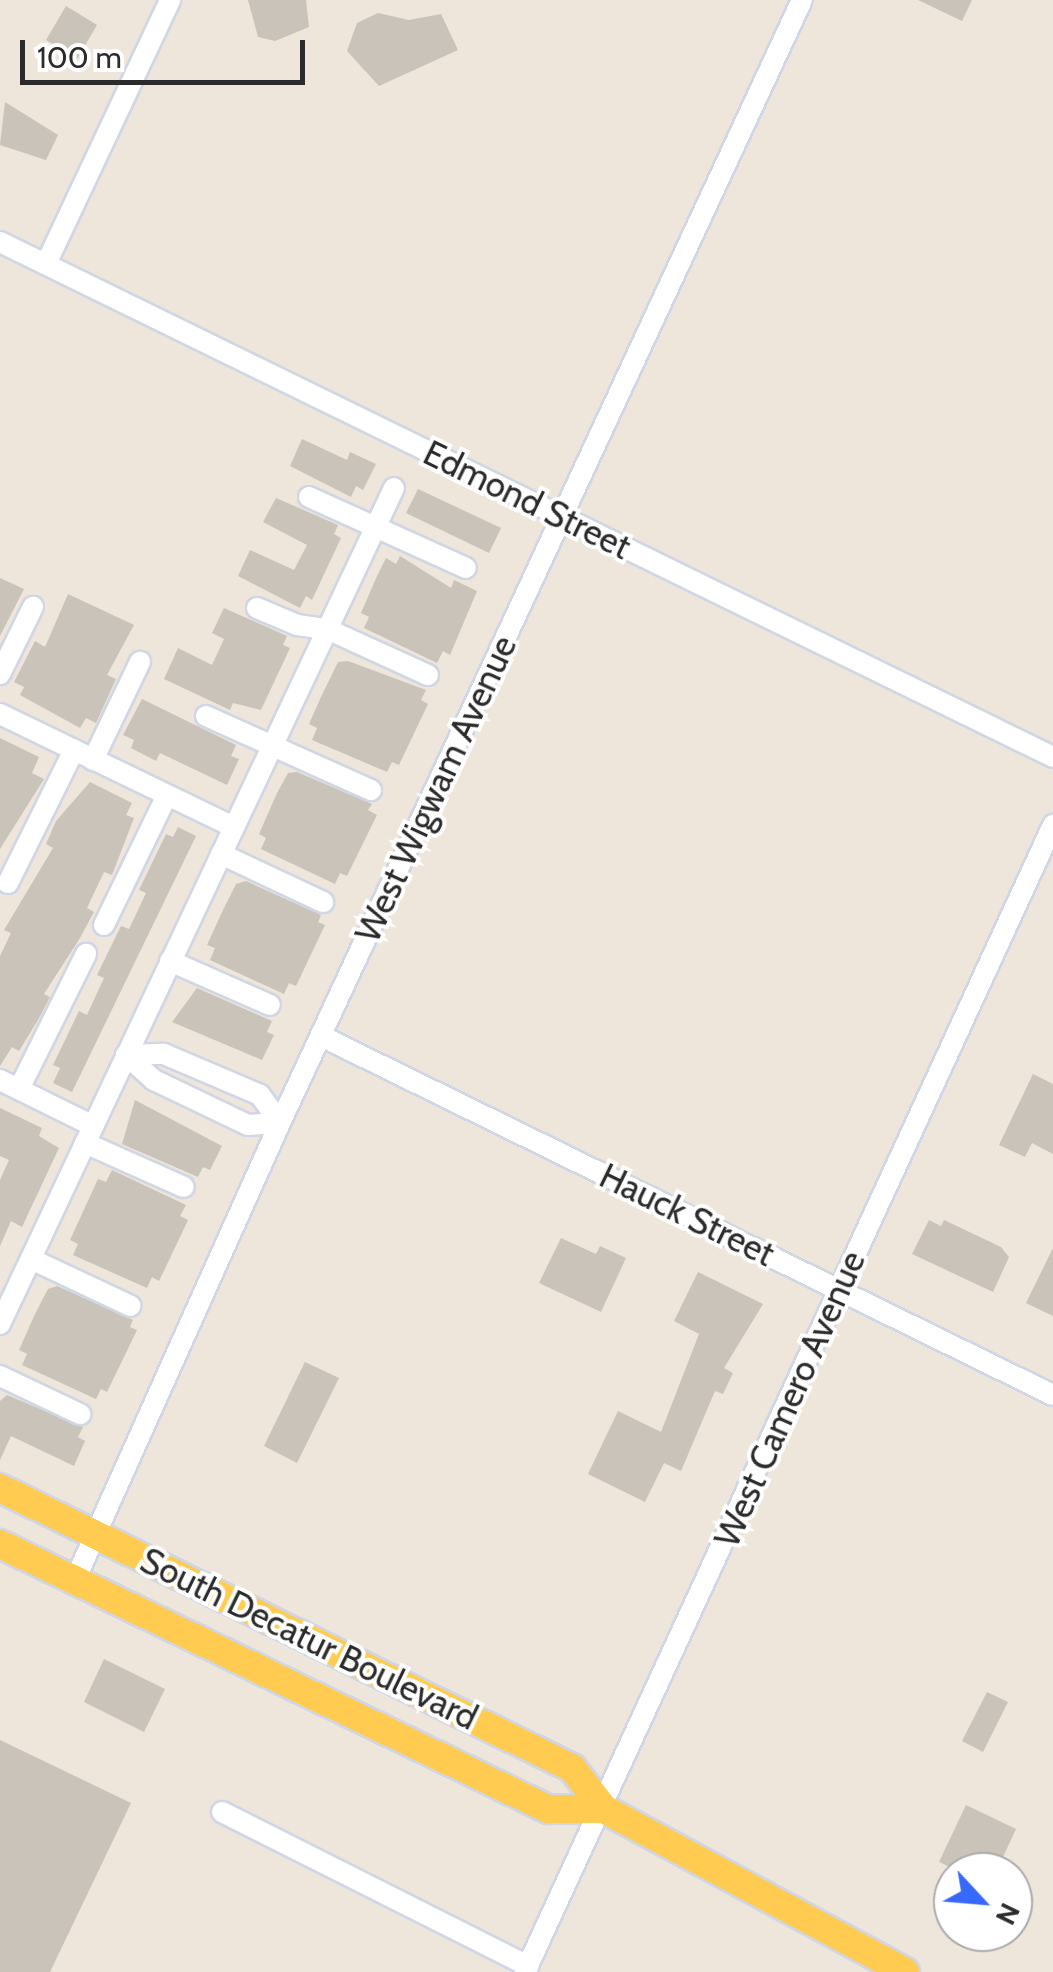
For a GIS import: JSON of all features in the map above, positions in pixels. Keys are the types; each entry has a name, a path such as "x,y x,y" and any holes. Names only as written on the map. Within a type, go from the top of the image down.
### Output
{"main road":[{"name":"South Decatur Boulevard","path":"0,1488 572,1768 604,1809 905,1972"},
{"name":"South Decatur Boulevard","path":"0,1544 548,1809 604,1809"}],"street":[{"path":"46,264 170,0"},
{"name":"West Wigwam Avenue","path":"75,1580 280,1123 802,0"},
{"name":"Edmond Street","path":"0,242 1053,758"},
{"path":"0,1324 394,488"},
{"path":"309,497 466,568"},
{"path":"0,674 33,607"},
{"path":"257,608 296,625 327,629 428,675"},
{"path":"8,884 140,662"},
{"path":"0,714 234,827"},
{"path":"206,716 371,790"},
{"path":"104,925 168,795"},
{"name":"West Camero Avenue","path":"527,1969 604,1809 1053,825"},
{"path":"221,854 324,902"},
{"path":"86,954 9,1084 184,1187"},
{"path":"170,961 270,1005"},
{"name":"Hauck Street","path":"321,1036 1053,1395"},
{"path":"126,1055 164,1054 260,1095 280,1123"},
{"path":"126,1055 154,1080 248,1125 280,1123"},
{"path":"30,1259 131,1306"},
{"path":"0,1271 20,1282"},
{"path":"0,1376 80,1414"},
{"path":"222,1812 527,1969"}],"building":[{"path":"248,0 306,0 309,27 275,41 258,37"},
{"path":"918,0 972,0 962,21"},
{"path":"66,6 97,25 77,59 46,40"},
{"path":"378,13 409,20 441,14 458,50 379,86 347,51 357,23"},
{"path":"5,102 58,135 46,160 0,145"},
{"path":"302,439 347,460 350,452 376,464 363,490 356,486 351,497 290,466"},
{"path":"418,489 501,528 489,553 406,513"},
{"path":"276,498 338,525 334,534 341,538 312,600 306,596 300,608 238,576 250,550 294,570 307,545 263,522"},
{"path":"400,556 451,588 454,580 477,591 450,655 443,651 437,663 364,628 369,617 361,613 386,558 396,564"},
{"path":"0,578 24,589 0,636"},
{"path":"68,594 134,625 107,675 116,679 96,723 86,718 80,728 20,695 24,687 14,682 35,641 45,647"},
{"path":"224,608 287,636 283,645 290,648 261,710 233,703 230,710 164,679 178,648 212,665 224,639 212,633"},
{"path":"348,661 426,690 421,700 428,704 399,765 392,762 387,772 312,740 317,728 309,724 321,697 338,662"},
{"path":"142,699 236,745 231,756 239,759 227,785 160,753 156,761 131,748 134,740 123,735"},
{"path":"0,738 39,757 32,773 44,779 0,849"},
{"path":"297,772 372,804 368,810 377,815 347,876 340,873 335,884 261,849 266,838 259,834 277,793 288,773"},
{"path":"90,782 132,803 126,815 134,818 112,875 104,872 87,908 94,912 44,994 50,997 38,1020 19,1051 12,1047 0,1066 0,956 11,933 4,930 53,848 46,844 56,821"},
{"path":"178,827 196,836 72,1092 53,1083 60,1068 53,1065 79,1011 87,1015 104,978 97,975 121,926 129,929 146,893 139,890 166,834 173,837"},
{"path":"246,881 321,915 318,922 325,925 296,986 289,983 284,994 210,960 215,948 207,945 236,884"},
{"path":"197,988 272,1021 267,1032 274,1035 262,1060 172,1022"},
{"path":"1033,1074 1053,1084 1053,1154 1032,1143 1025,1157 999,1145"},
{"path":"135,1100 222,1146 210,1170 203,1167 198,1177 122,1144"},
{"path":"0,1108 42,1128 39,1136 59,1148 22,1227 11,1221 0,1246 0,1180 9,1160 0,1156"},
{"path":"112,1170 186,1205 180,1216 188,1220 159,1281 152,1277 147,1288 73,1255 78,1244 70,1240 98,1179 106,1182"},
{"path":"929,1220 941,1226 944,1220 1001,1247 1009,1257 993,1292 912,1254"},
{"path":"561,1238 596,1254 600,1246 626,1258 601,1312 539,1283"},
{"path":"1053,1248 1053,1316 1026,1303"},
{"path":"698,1272 763,1304 724,1368 733,1373 723,1394 715,1391 681,1471 664,1463 645,1502 588,1474 618,1411 661,1432 699,1334 674,1321"},
{"path":"57,1286 133,1320 130,1327 137,1330 107,1392 101,1389 96,1399 22,1365 27,1354 19,1350 48,1289"},
{"path":"305,1362 339,1378 297,1463 264,1446"},
{"path":"7,1395 83,1427 78,1437 85,1441 74,1466 11,1436 0,1460 0,1401"},
{"path":"104,1659 165,1689 144,1732 84,1702"},
{"path":"987,1692 1008,1702 983,1752 962,1741"},
{"path":"0,1740 131,1803 50,1972 0,1972"},
{"path":"966,1805 1016,1829 1005,1852 944,1852"}]}
